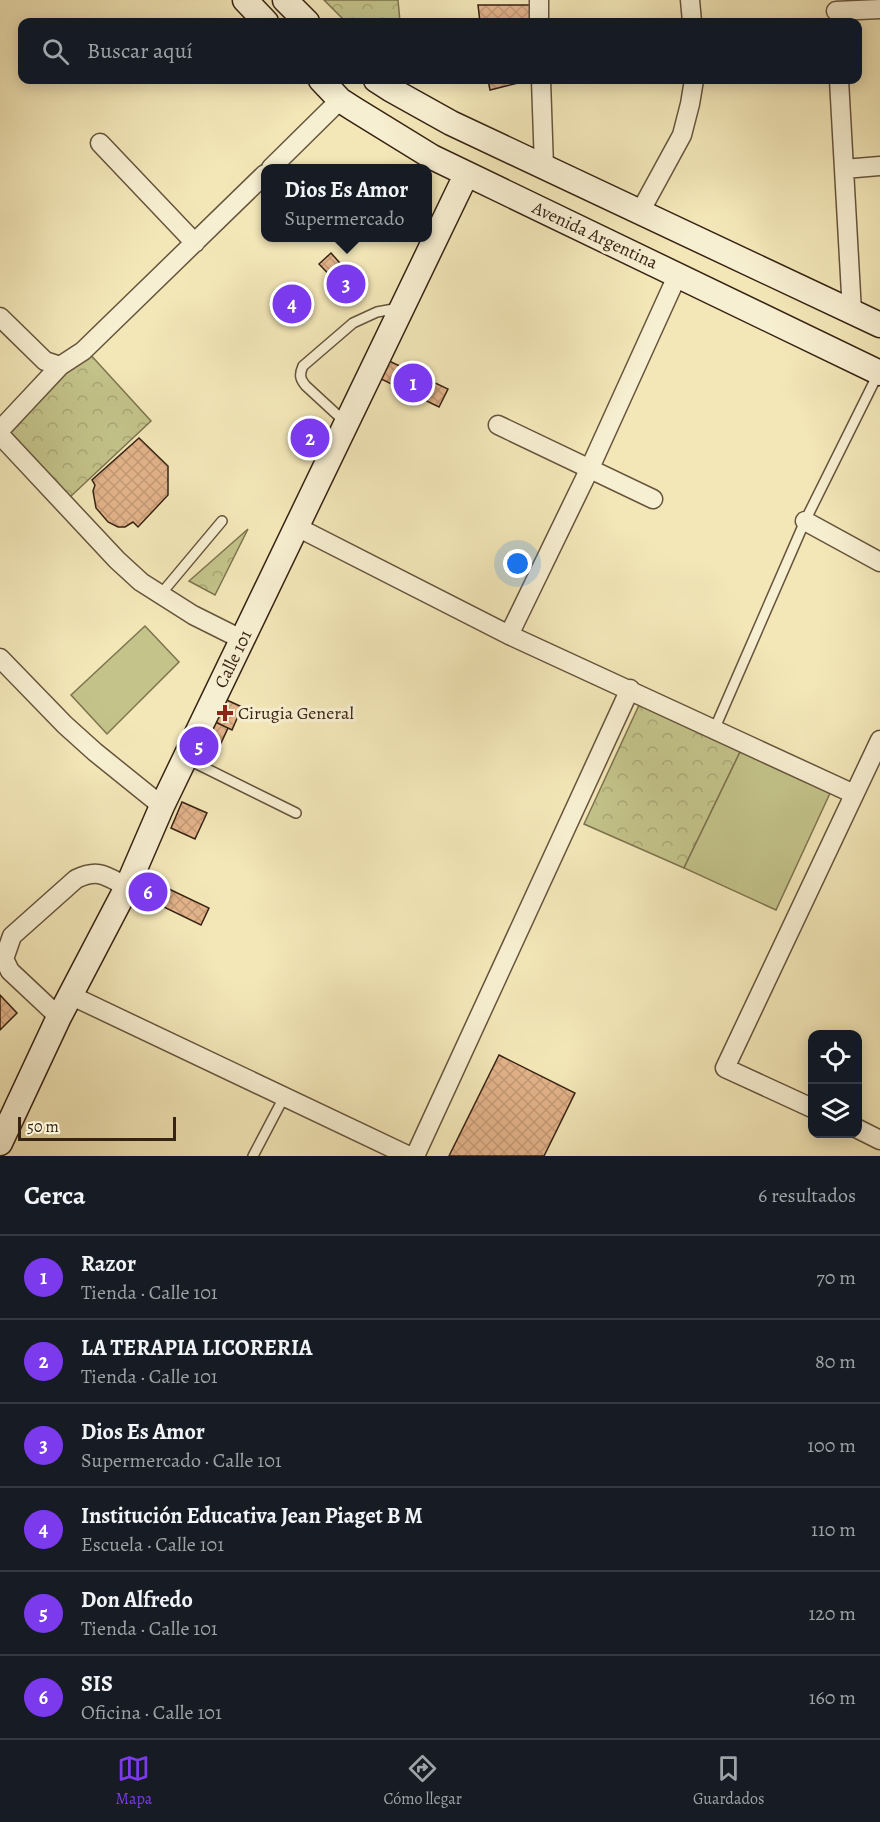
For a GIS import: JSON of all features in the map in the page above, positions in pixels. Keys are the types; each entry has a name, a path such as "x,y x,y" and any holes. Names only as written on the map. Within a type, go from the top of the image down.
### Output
{"main road":[{"path":"245,0 262,18"},
{"path":"285,0 304,18"},
{"name":"Avenida Argentina","path":"325,84 340,100 432,157 678,273 880,373"},
{"path":"382,84 451,123 880,325"},
{"path":"432,157 451,123"},
{"name":"Calle 101","path":"1,1139 70,995 127,887 162,806 404,307 474,178 500,146"},
{"path":"595,235 609,198"}],"street":[{"path":"539,0 539,18"},
{"path":"690,0 692,18"},
{"path":"836,11 880,9"},
{"path":"541,84 544,167"},
{"path":"640,212 682,135 693,84"},
{"path":"839,84 852,312"},
{"path":"275,164 340,100"},
{"path":"100,143 195,243"},
{"path":"844,169 880,166"},
{"path":"0,430 60,366 83,351 261,178"},
{"path":"509,635 589,470 678,273"},
{"path":"0,317 45,361 60,366"},
{"path":"498,425 653,499"},
{"path":"0,435 117,560 141,582 193,615 243,640"},
{"path":"805,521 880,562"},
{"path":"297,527 509,635 854,794"},
{"path":"0,658 65,725 162,806"},
{"path":"415,1156 630,689"},
{"path":"808,1106 725,1068 880,740"},
{"path":"59,1017 10,971 4,959 12,936 76,879 88,873 100,873 127,887"},
{"path":"70,995 410,1156"},
{"path":"862,1131 880,1140"}],"lane":[{"path":"347,424 301,381 300,374 303,366 353,323 377,312 404,307"},
{"path":"714,730 805,521 880,373"},
{"path":"160,595 222,520"},
{"path":"185,758 296,813"},
{"path":"253,1156 284,1096"}],"green space":[{"path":"324,0 398,0 400,18 342,18"},
{"path":"88,352 151,421 69,498 5,426"},
{"path":"248,529 215,595 189,581"},
{"path":"145,626 179,662 107,734 71,695"},
{"path":"640,703 741,750 684,868 584,824"},
{"path":"741,750 832,789 776,910 684,868"}],"building":[{"path":"478,5 532,5 533,18 480,18"},
{"path":"489,84 514,84 490,90"},
{"path":"331,253 355,280 344,290 319,264"},
{"path":"387,360 448,389 439,407 379,378"},
{"path":"139,438 168,466 168,495 138,527 133,522 125,527 118,527 108,522 96,508 93,491 95,485 92,480"},
{"name":"Cirugia General","path":"218,696 242,707 232,730 207,718"},
{"path":"207,718 228,728 214,758 194,748"},
{"path":"182,802 207,813 195,839 171,828"},
{"path":"148,879 209,908 201,925 141,896"},
{"path":"0,995 17,1013 0,1030"},
{"path":"499,1055 575,1093 544,1156 449,1156"}],"place":[{"name":"Dios Es Amor","path":"346,284"},
{"name":"Institución Educativa Jean Piaget B M","path":"292,304"},
{"name":"Razor","path":"413,383"},
{"name":"LA TERAPIA LICORERIA","path":"310,438"},
{"name":"Cirugia General","path":"225,713"},
{"name":"Don Alfredo","path":"199,746"},
{"name":"SIS","path":"148,892"}]}
